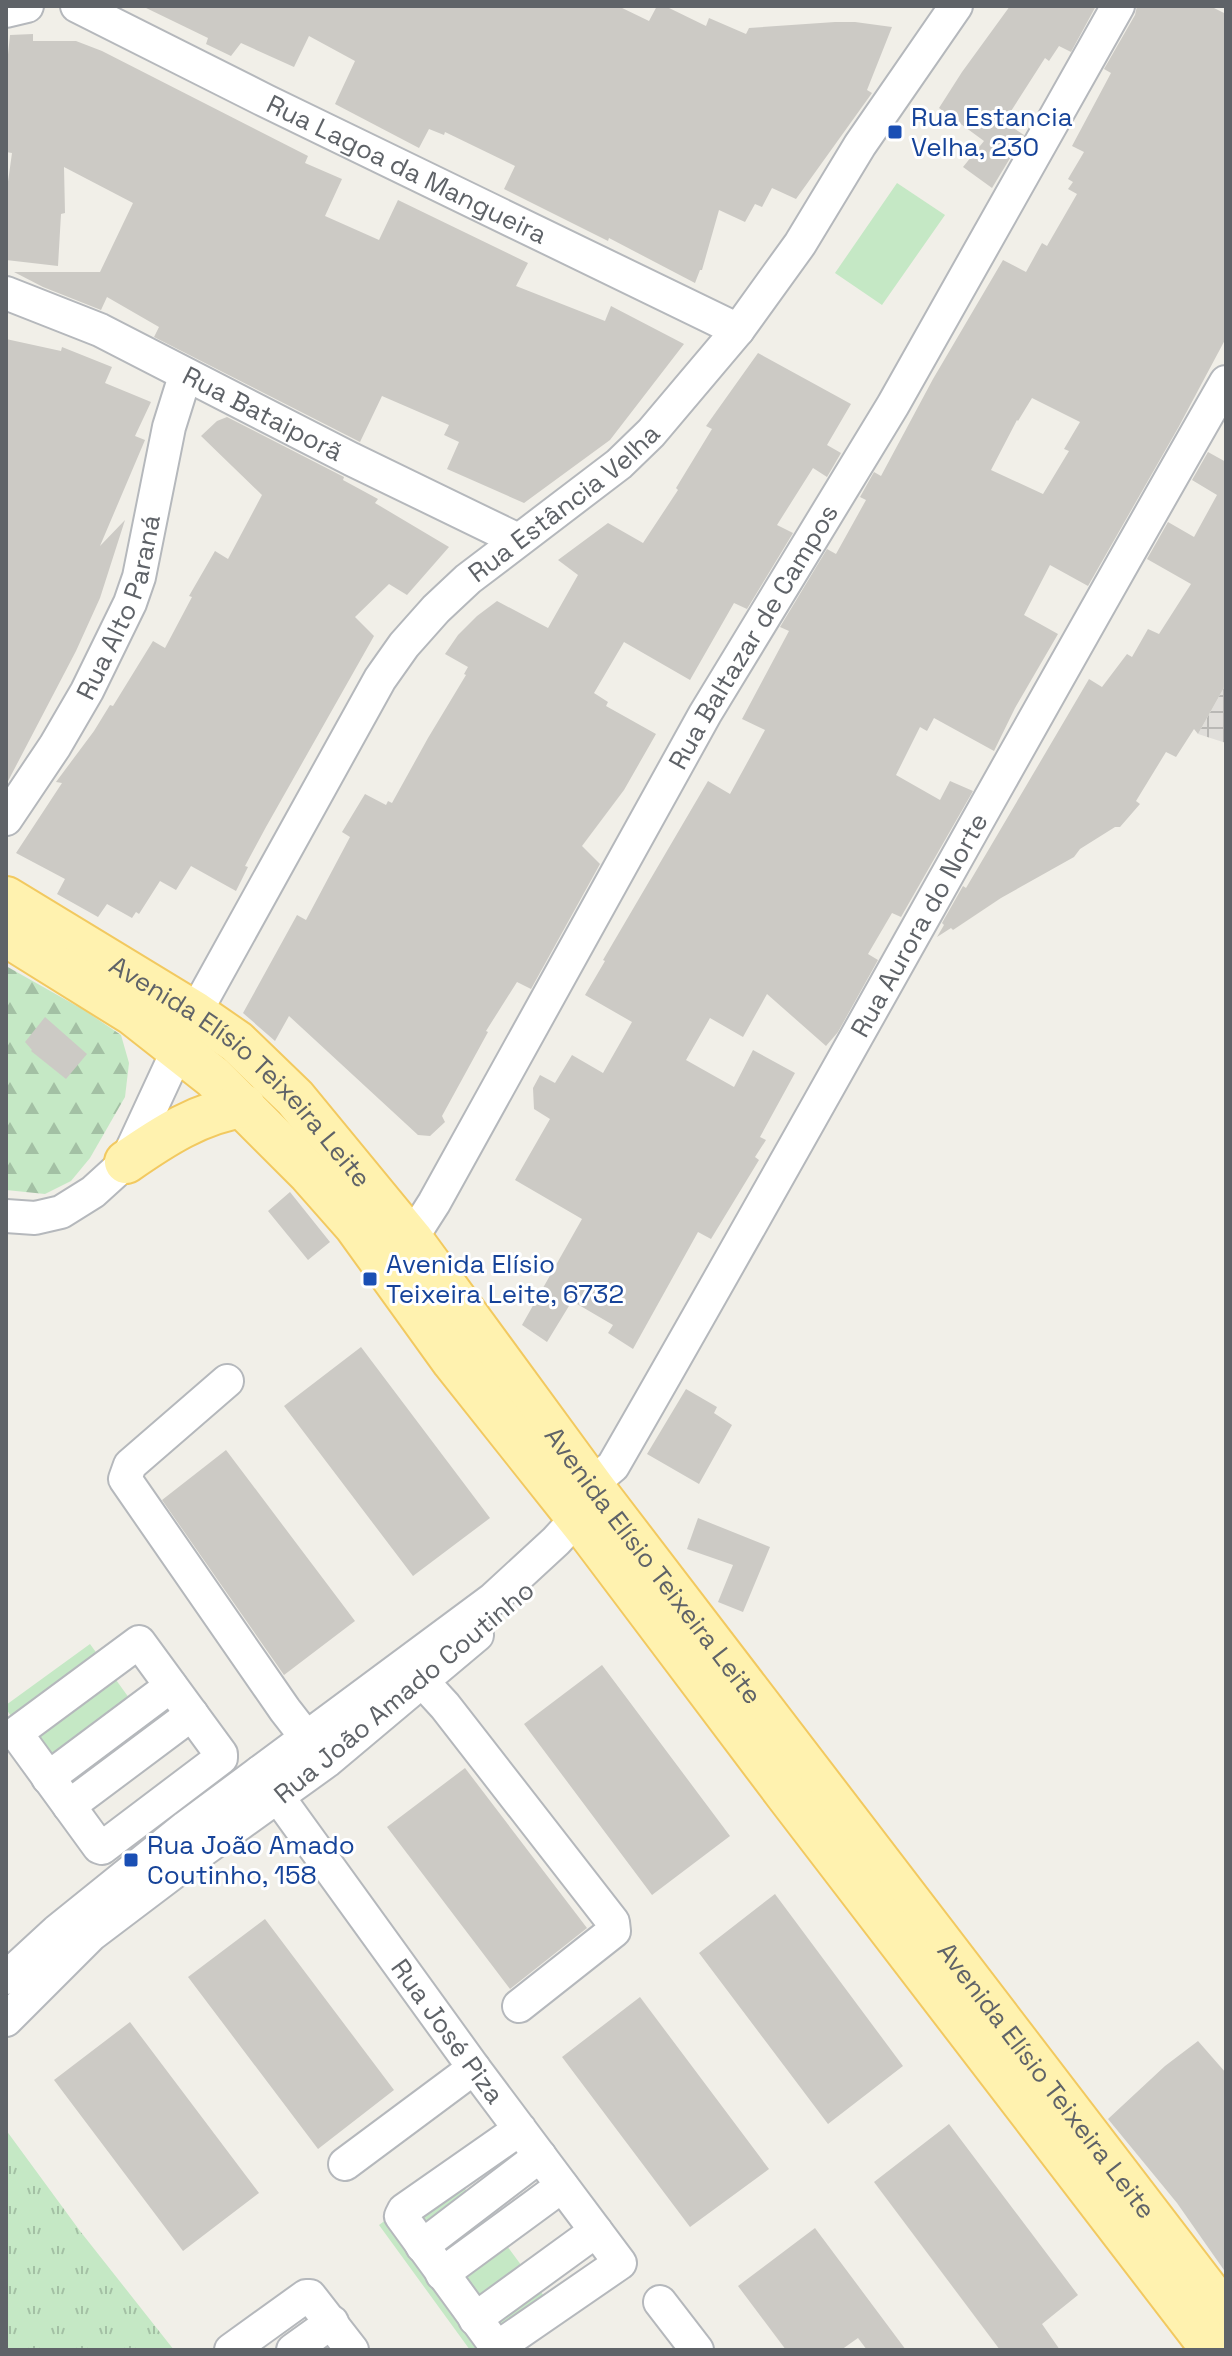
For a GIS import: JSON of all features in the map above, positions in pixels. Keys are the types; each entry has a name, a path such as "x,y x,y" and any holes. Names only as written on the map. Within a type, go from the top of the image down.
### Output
{"main road":[{"name":"Avenida Elísio Teixeira Leite","path":"6,898 187,1031 244,1106 355,1225 397,1251"},
{"name":"Avenida Elísio Teixeira Leite","path":"6,935 133,1014 237,1042 295,1098 397,1251 596,1502 1226,2315"},
{"path":"126,1162 176,1129 223,1109 244,1106"},
{"name":"Avenida Elísio Teixeira Leite","path":"596,1502 788,1796 1213,2350"}],"street":[{"path":"6,11 27,6"},
{"name":"Rua Lagoa da Mangueira","path":"77,6 738,330"},
{"name":"Rua Estância Velha","path":"126,1162 187,1031 380,679 404,645 468,579 619,464 651,433 738,330 800,244 860,145 956,6"},
{"name":"Rua Baltazar de Campos","path":"397,1251 434,1203 705,714 893,405 1118,6"},
{"name":"Rua Bataiporã","path":"6,293 100,330 185,376 518,540"},
{"name":"Rua Alto Paraná","path":"6,819 79,705 130,603 139,577 169,427 185,376"},
{"name":"Rua Aurora do Norte","path":"596,1502 1226,382"},
{"path":"6,1216 35,1218 61,1212 93,1192 126,1162"},
{"path":"227,1381 130,1465 125,1479 306,1737"},
{"name":"Rua João Amado Coutinho","path":"6,1978 57,1931 186,1827 269,1785 327,1761 506,1609 596,1502"},
{"name":"Rua João Amado Coutinho","path":"6,2020 91,1935 202,1851 269,1785 306,1737 493,1599 596,1502"},
{"path":"139,1642 181,1700 221,1754 220,1761 103,1848 99,1847 16,1733 139,1642"},
{"path":"423,1682 613,1922 614,1931 519,2006"},
{"path":"58,1791 181,1700"},
{"path":"58,1791 181,1700"},
{"name":"Rua José Piza","path":"269,1785 569,2194"},
{"path":"167,1800 186,1827"},
{"path":"345,2164 474,2068"},
{"path":"569,2194 500,2346 495,2345 402,2219 404,2210 569,2194"},
{"path":"448,2282 569,2194"},
{"path":"448,2282 569,2194"},
{"path":"231,2350 306,2296 313,2297 334,2333"},
{"path":"660,2302 697,2350"},
{"path":"264,2350 334,2333"},
{"path":"293,2350 334,2333"}],"shaded area":[{"path":"1226,684 1226,743 1198,734"}],"green space":[{"path":"897,183 945,215 882,305 835,273"},
{"path":"6,966 84,1010 121,1035 129,1063 125,1097 90,1158 71,1181 45,1194 6,1190"},
{"path":"90,1644 132,1702 46,1764 6,1705"},
{"path":"6,2130 80,2231 174,2350 6,2350"},
{"path":"452,2171 552,2307 492,2350 470,2350 379,2225"}],"building":[{"path":"142,6 618,6 649,21 657,6 665,6 706,26 709,18 746,34 749,28 835,22 892,27 867,90 872,93 796,199 772,188 762,207 755,204 745,222 719,210 702,270 695,283 609,238 608,241 504,189 515,166 445,132 444,135 429,129 419,148 335,104 355,61 309,36 294,67 241,43 231,56 206,44 208,38"},
{"path":"1010,6 1096,6 1071,52 1059,46 1049,61 1045,58 1004,122 1024,135 992,188 963,167 984,141 939,108"},
{"path":"1137,6 1210,6 1226,14 1226,338 1088,586 1050,565 1024,615 1058,634 994,751 934,718 927,731 920,727 896,775 940,800 950,781 973,791 901,917 892,913 868,954 878,960 838,1032 826,1046 767,994 743,1037 710,1018 686,1060 734,1087 753,1050 795,1073 760,1137 766,1140 755,1157 759,1160 711,1239 698,1232 633,1349 608,1333 613,1325 572,1301 547,1342 522,1325 582,1219 515,1180 550,1119 534,1109 533,1088 540,1075 555,1083 572,1055 603,1073 632,1022 585,995 708,781 730,794 765,730 742,719 789,631 780,627 827,549 836,554 866,500 860,497 874,472 881,476 933,379 1003,260 1026,272 1042,243 1047,246 1077,194 1068,189 1073,182 1068,179 1084,152 1072,146 1111,73 1104,69 1135,15","holes":["1032,398 1080,422 1064,449 1069,451 1043,494 991,470"]},
{"path":"33,34 33,41 76,41 102,51 308,156 305,163 342,179 325,216 379,240 398,200 528,263 516,286 605,321 611,306 684,344 610,440 524,503 447,469 459,442 444,435 449,425 382,396 360,442 154,337 159,327 107,297 101,310 14,272 100,272 133,203 64,167 65,213 61,214 58,266 6,260 6,196 12,153 6,152 6,74 10,35"},
{"path":"6,339 61,351 62,347 112,367 105,383 151,402 135,436 145,440 100,546 125,520 100,598 6,785"},
{"path":"758,353 851,404 827,445 841,453 827,477 813,468 777,525 793,533 747,609 734,603 690,680 624,642 594,693 608,702 606,706 656,734 624,790 582,846 600,864 531,989 517,982 486,1031 442,1116 445,1122 430,1136 418,1135 289,1016 275,1041 243,1013 297,915 306,920 350,837 342,832 365,794 386,805 388,801 392,803 466,675 468,667 445,654 458,635 497,601 548,628 578,575 558,560 608,523 643,543 678,490 676,488 712,429 706,426"},
{"path":"227,417 344,477 343,480 378,499 375,503 449,547 407,595 389,584 355,617 374,636 266,827 245,866 248,867 236,891 191,866 176,890 160,881 139,914 136,912 132,918 107,904 98,917 57,894 65,879 16,853 62,783 56,782 110,705 113,706 153,641 165,648 192,597 189,596 215,551 228,559 262,495 201,436 217,421"},
{"path":"1208,452 1226,462 1226,684 1198,734 1194,729 1176,757 1166,752 1136,801 1140,804 1120,827 1115,827 1080,849 1074,857 937,937 963,886 966,888 1089,679 1102,687 1127,654 1132,657 1148,629 1159,634 1191,584 1147,559 1168,522 1194,537 1217,495 1192,480"},
{"path":"45,1017 87,1054 66,1079 31,1051 25,1042"},
{"path":"290,1192 330,1242 308,1260 268,1211"},
{"path":"361,1347 490,1518 413,1576 284,1406"},
{"path":"686,1389 717,1407 714,1413 732,1425 699,1484 647,1454"},
{"path":"226,1450 355,1621 284,1675 162,1500"},
{"path":"698,1518 770,1547 743,1612 718,1602 733,1565 687,1549"},
{"path":"602,1665 730,1836 652,1895 524,1724"},
{"path":"465,1768 587,1928 510,1989 387,1827"},
{"path":"775,1894 903,2066 828,2124 699,1953"},
{"path":"265,1919 394,2090 318,2149 188,1977"},
{"path":"640,1997 769,2169 690,2227 562,2057"},
{"path":"130,2022 259,2193 183,2251 54,2080"},
{"path":"1198,2041 1226,2073 1226,2273 1177,2203 1108,2119 1165,2066"},
{"path":"949,2124 1078,2295 1042,2324 1060,2350 1000,2350 874,2182"},
{"path":"815,2228 906,2350 867,2350 858,2338 841,2350 786,2350 738,2286"}],"place":[{"name":"Rua Estancia Velha, 230","path":"895,132"},
{"name":"Avenida Elísio Teixeira Leite, 6732","path":"370,1279"},
{"name":"Rua João Amado Coutinho, 158","path":"131,1860"}]}
